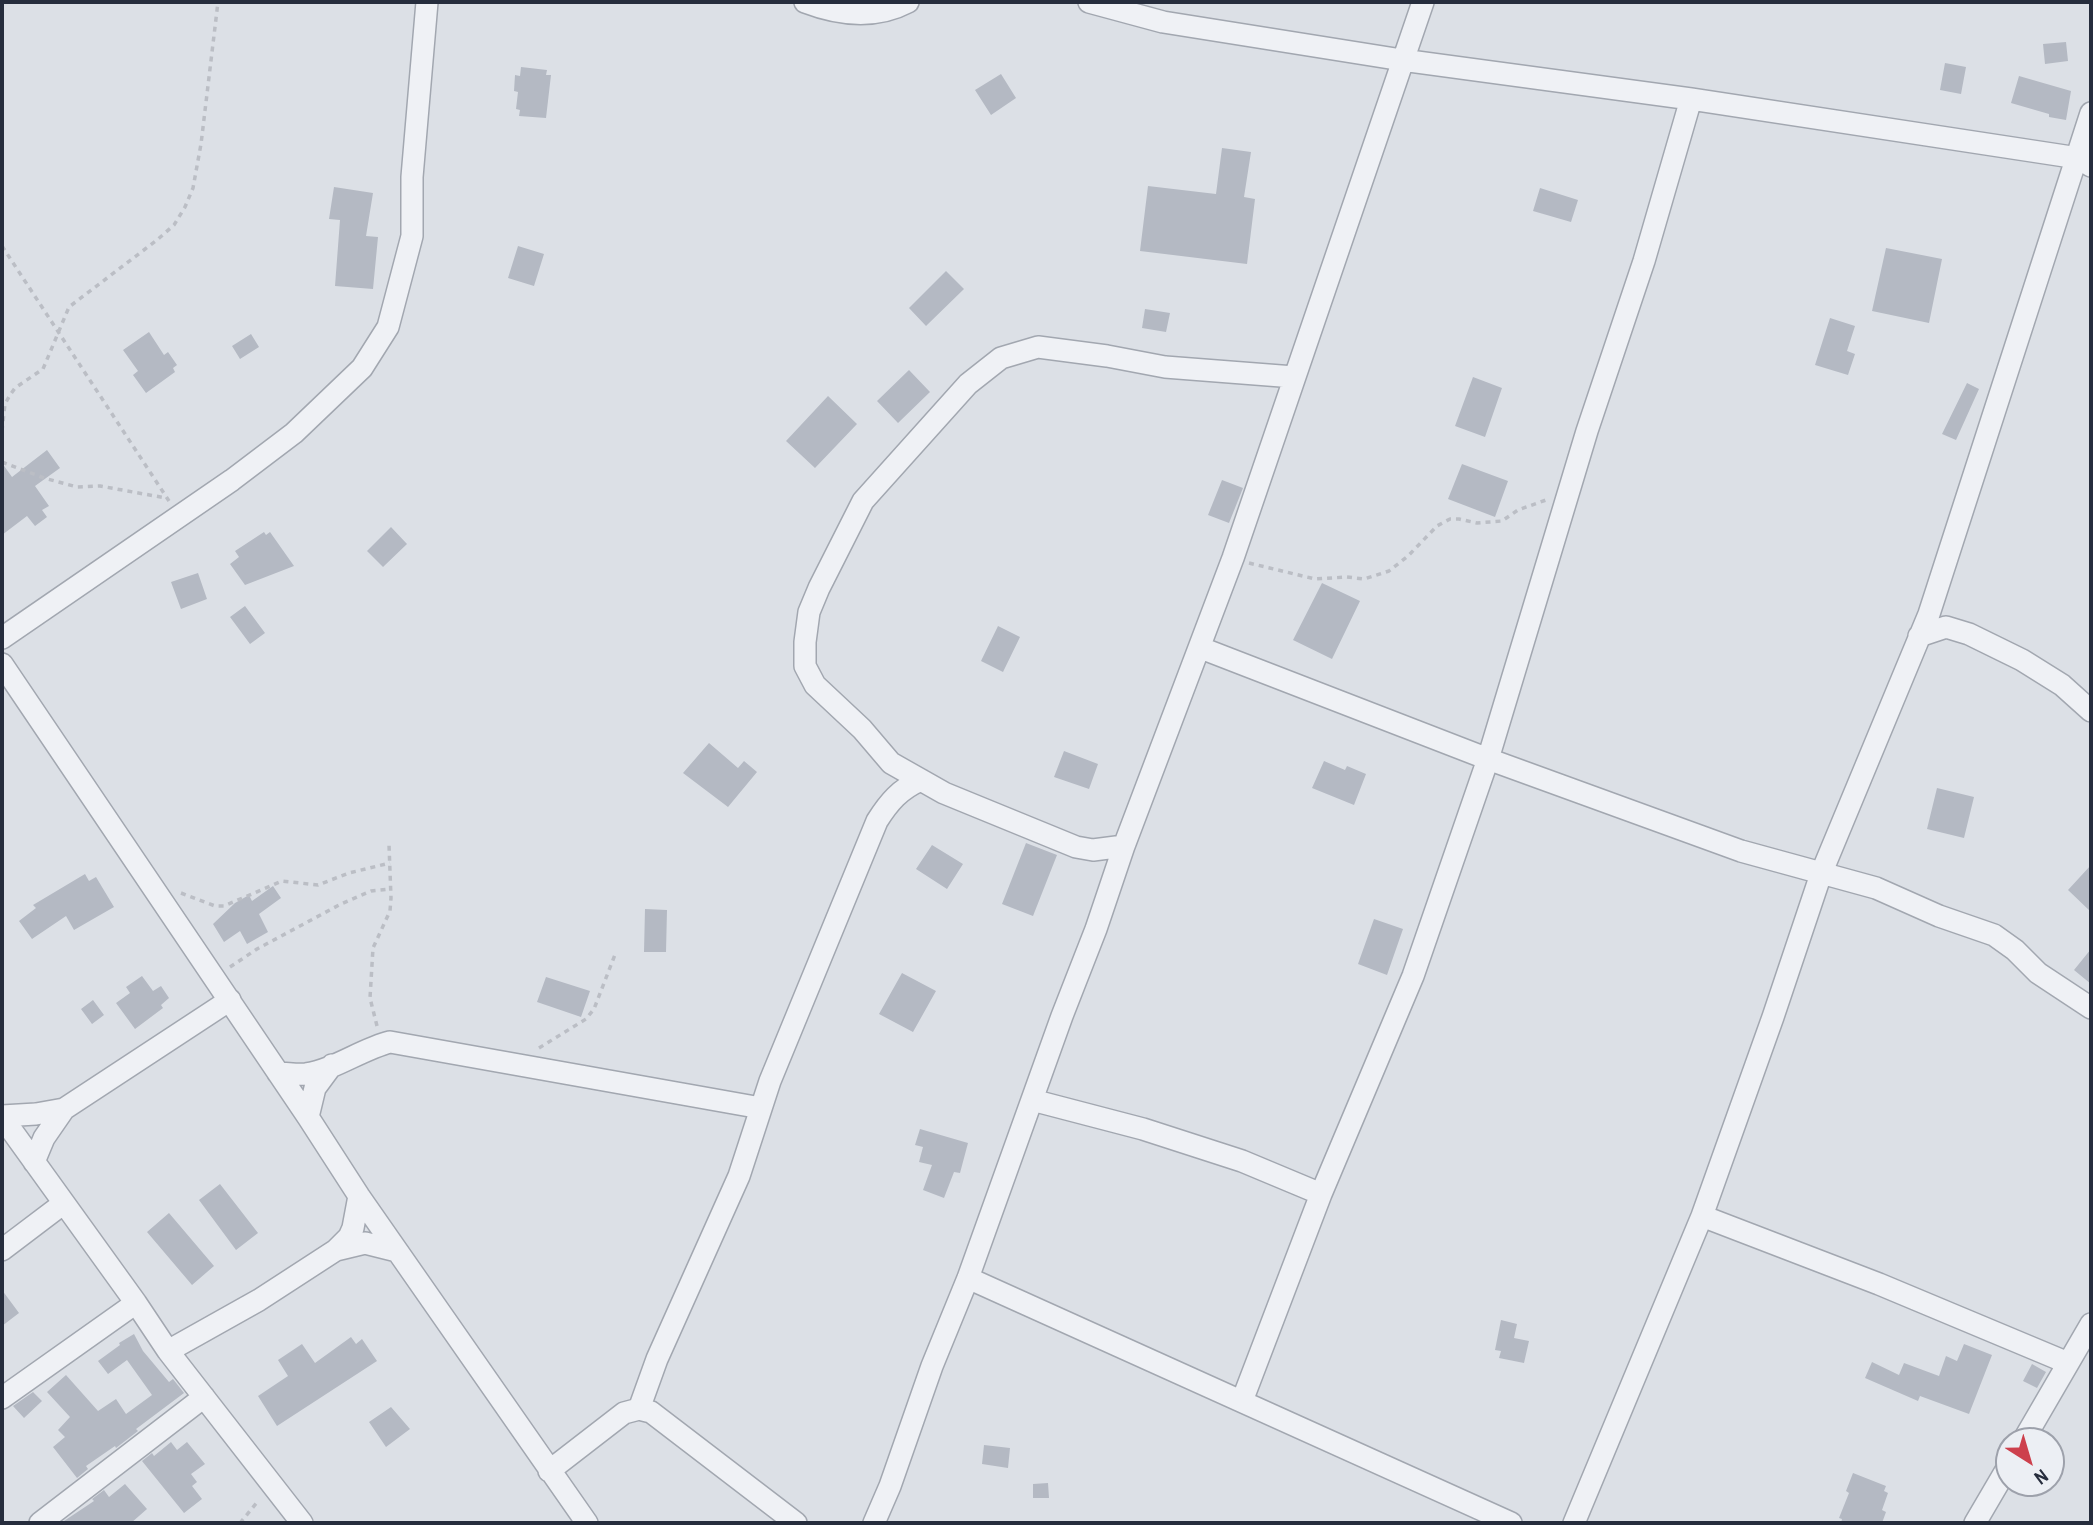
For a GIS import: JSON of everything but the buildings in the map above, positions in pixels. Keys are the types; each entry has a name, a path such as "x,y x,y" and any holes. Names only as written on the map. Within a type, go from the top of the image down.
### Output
{"street":[{"path":"2,638 180,517 293,433 362,368 388,327 412,236 412,177 427,2"},
{"path":"805,2 830,12 881,13 908,2"},
{"path":"1089,2 1163,22 1402,60 1691,99 2085,162"},
{"path":"874,1523 968,1278 1124,846 1201,648 1261,482 1294,377 1423,2"},
{"path":"1242,1401 1321,1194 1413,976 1488,759 1568,494 1644,261 1691,99"},
{"path":"1574,1523 1702,1216 1821,874 1929,614 2085,162 2091,113"},
{"path":"1124,846 1093,850 1076,847 944,793 891,763 862,729 815,685 805,666 805,642 810,612 818,588 863,501 968,383 1002,358 1038,346 1165,367 1294,377"},
{"path":"1919,636 1946,627 1969,634 2022,660 2062,685 2091,711"},
{"path":"1201,648 1488,759 1741,851 1876,888 1939,916 1994,935 2015,950 2038,973 2091,1008"},
{"path":"2,664 359,1196 587,1523"},
{"path":"639,1409 657,1359 739,1176 761,1108 877,821 895,796 921,780"},
{"path":"34,1162 44,1138 64,1109 229,1000"},
{"path":"278,1073 305,1074 390,1042 761,1108"},
{"path":"308,1117 315,1088 331,1065"},
{"path":"1032,1100 1143,1129 1242,1161 1321,1194"},
{"path":"2,1116 64,1109"},
{"path":"2,1116 168,1351 302,1523"},
{"path":"168,1351 259,1300 336,1250 354,1228 359,1196"},
{"path":"2,1250 64,1203"},
{"path":"1702,1216 1879,1284 2068,1363"},
{"path":"336,1250 365,1243 397,1251"},
{"path":"968,1278 1511,1523"},
{"path":"2,1398 136,1303"},
{"path":"2031,1427 2091,1324"},
{"path":"40,1523 204,1397"},
{"path":"549,1471 624,1413 639,1409 650,1412 796,1523"},
{"path":"1975,1523 1995,1489"}],"path":[{"path":"2,431 5,404 9,395 15,387 43,369 69,307 157,240 174,225 185,207 192,188 201,144 218,2"},
{"path":"2,246 180,517"},
{"path":"2,462 77,487 100,486 166,498"},
{"path":"1233,558 1315,579 1364,579 1389,570 1408,556 1437,526 1450,519 1477,523 1502,521 1518,510 1568,494"},
{"path":"355,1054 376,1033 378,1023 370,998 373,948 390,911 389,845"},
{"path":"152,885 215,906 224,906 282,881 318,885 349,873 390,863"},
{"path":"216,981 237,961 294,928 371,891 391,890"},
{"path":"510,1065 586,1019 594,1009 616,952"},
{"path":"240,1523 272,1485"}]}
